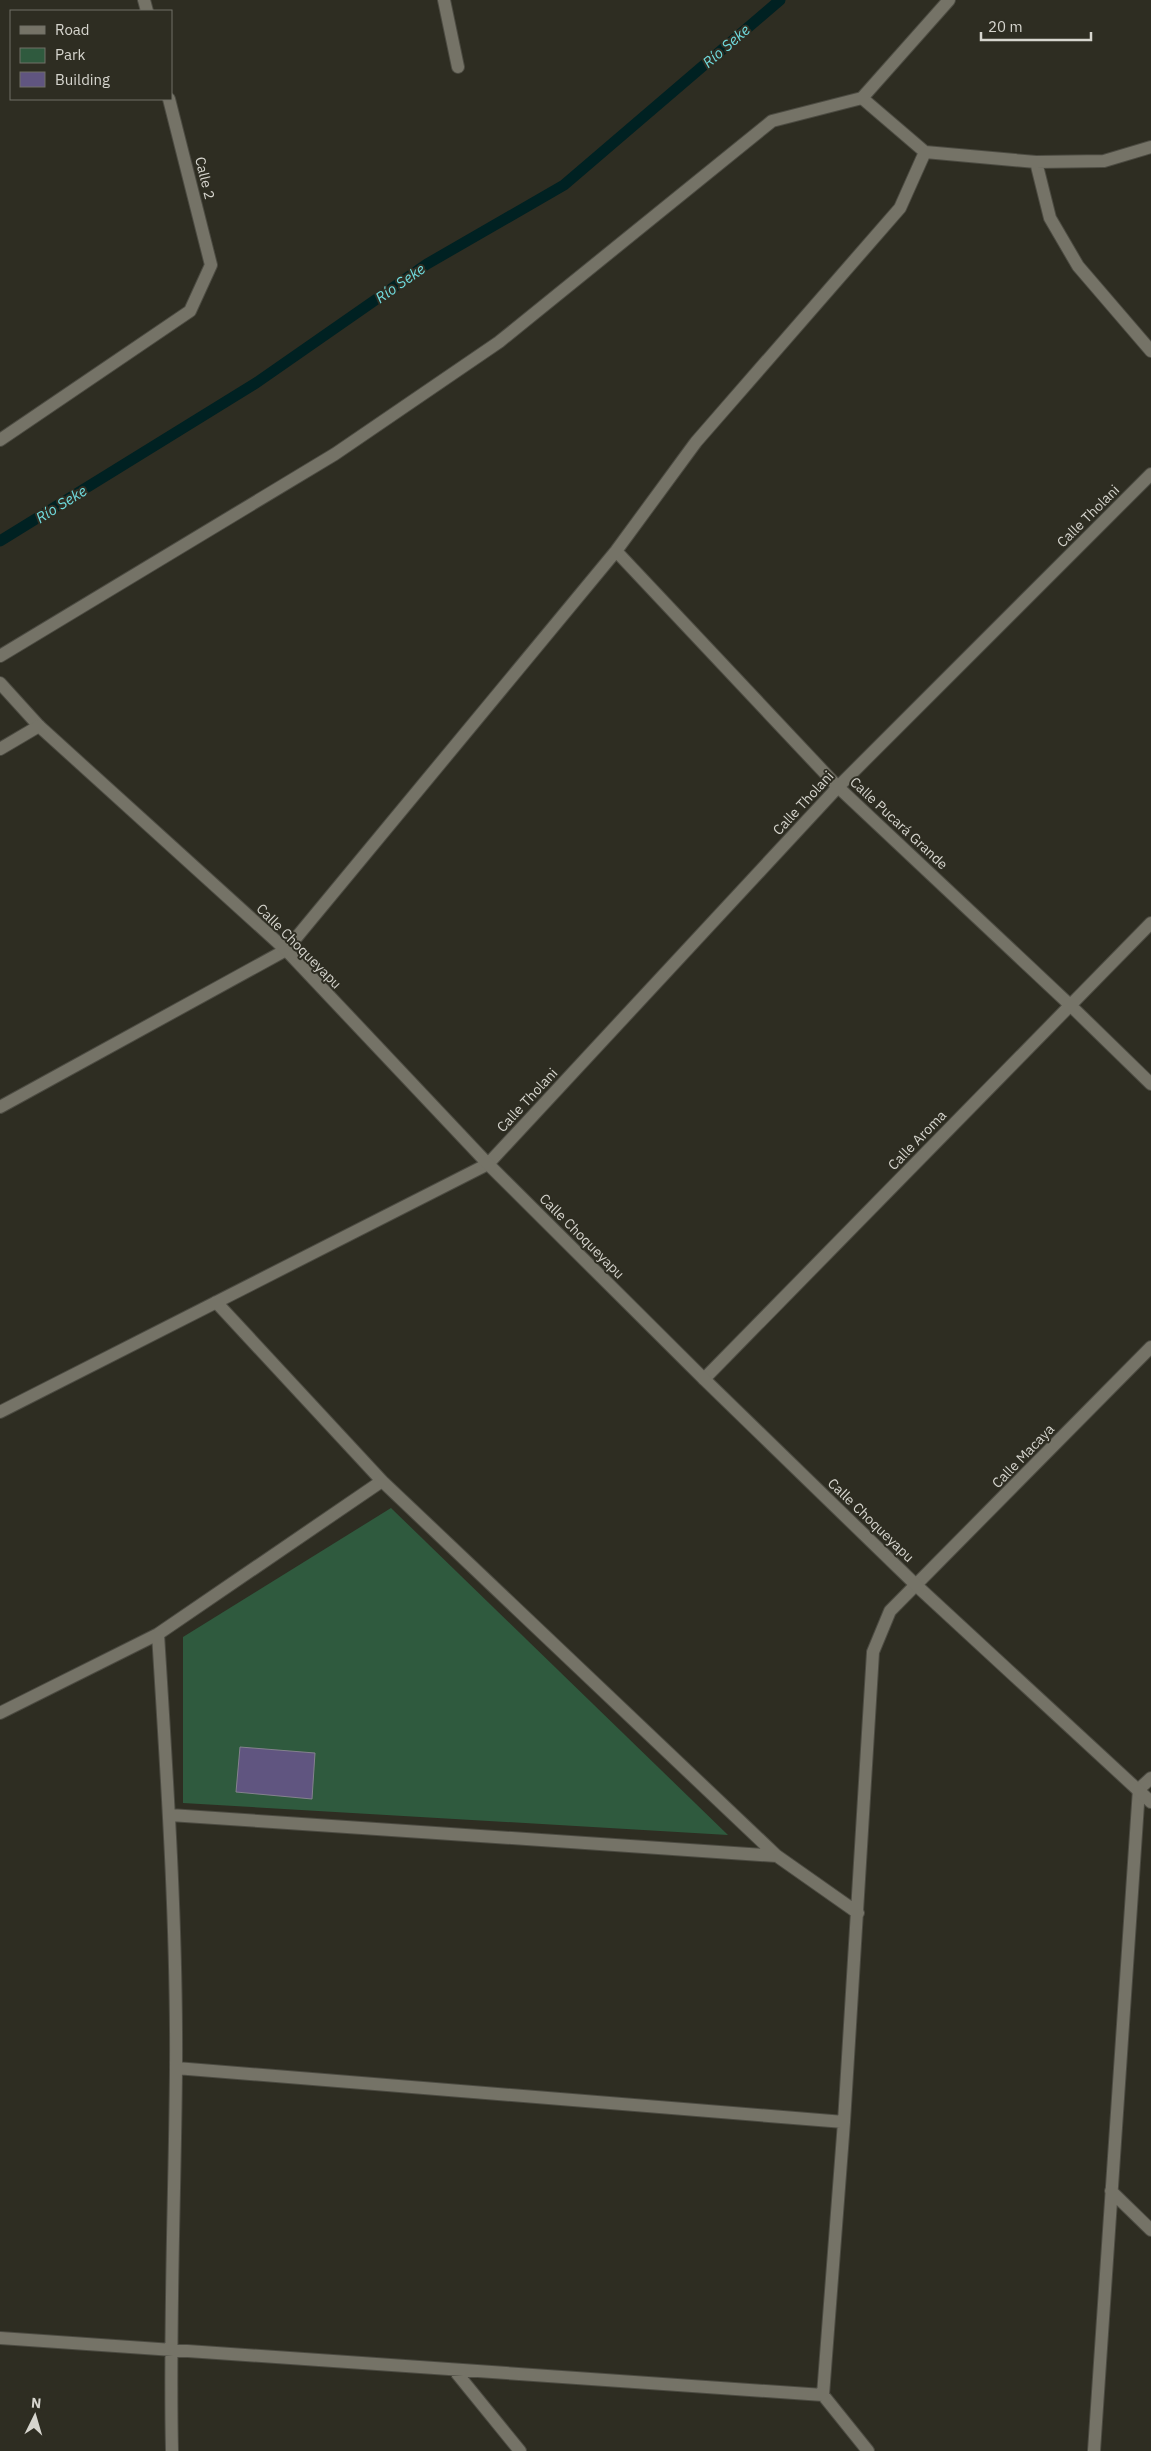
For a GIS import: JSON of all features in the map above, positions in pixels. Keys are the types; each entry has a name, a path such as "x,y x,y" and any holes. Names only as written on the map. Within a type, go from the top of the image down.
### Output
{"street":[{"path":"444,0 458,67"},
{"path":"0,656 335,454 499,342 772,120 862,98 948,0"},
{"path":"862,98 925,152 1036,162 1104,161 1151,147"},
{"name":"Calle 2","path":"0,440 190,311 211,265 169,100"},
{"path":"0,1107 286,950 616,551 696,442 900,208 925,152"},
{"path":"1036,162 1050,218 1078,266 1151,351"},
{"name":"Calle Tholani","path":"488,1164 838,787 1151,474"},
{"name":"Calle Pucará Grande","path":"616,551 838,787 1070,1005 1151,1084"},
{"name":"Calle Choqueyapu","path":"0,683 39,726 286,950 488,1164 917,1586 1151,1802"},
{"path":"0,749 39,726"},
{"name":"Calle Aroma","path":"704,1378 1151,923"},
{"path":"0,1412 488,1164"},
{"path":"216,1302 382,1481 777,1856 858,1913"},
{"name":"Calle Macaya","path":"823,2395 844,2122 873,1652 890,1611 917,1586 1151,1347"},
{"path":"0,1713 158,1634 382,1481"},
{"path":"158,1634 170,1815 176,2068 170,2351 172,2451"},
{"path":"1094,2451 1139,1789 1151,1778"},
{"path":"170,1815 777,1856"},
{"path":"176,2068 844,2122"},
{"path":"1111,2191 1151,2230"},
{"path":"0,2338 823,2395 868,2451"},
{"path":"455,2371 520,2451"}],"green space":[{"path":"391,1508 728,1835 183,1803 183,1637"}],"building":[{"path":"240,1747 315,1753 312,1799 236,1792"}],"waterway":[{"name":"Río Seke","path":"0,541 256,383 427,264 564,185 780,0"}]}
